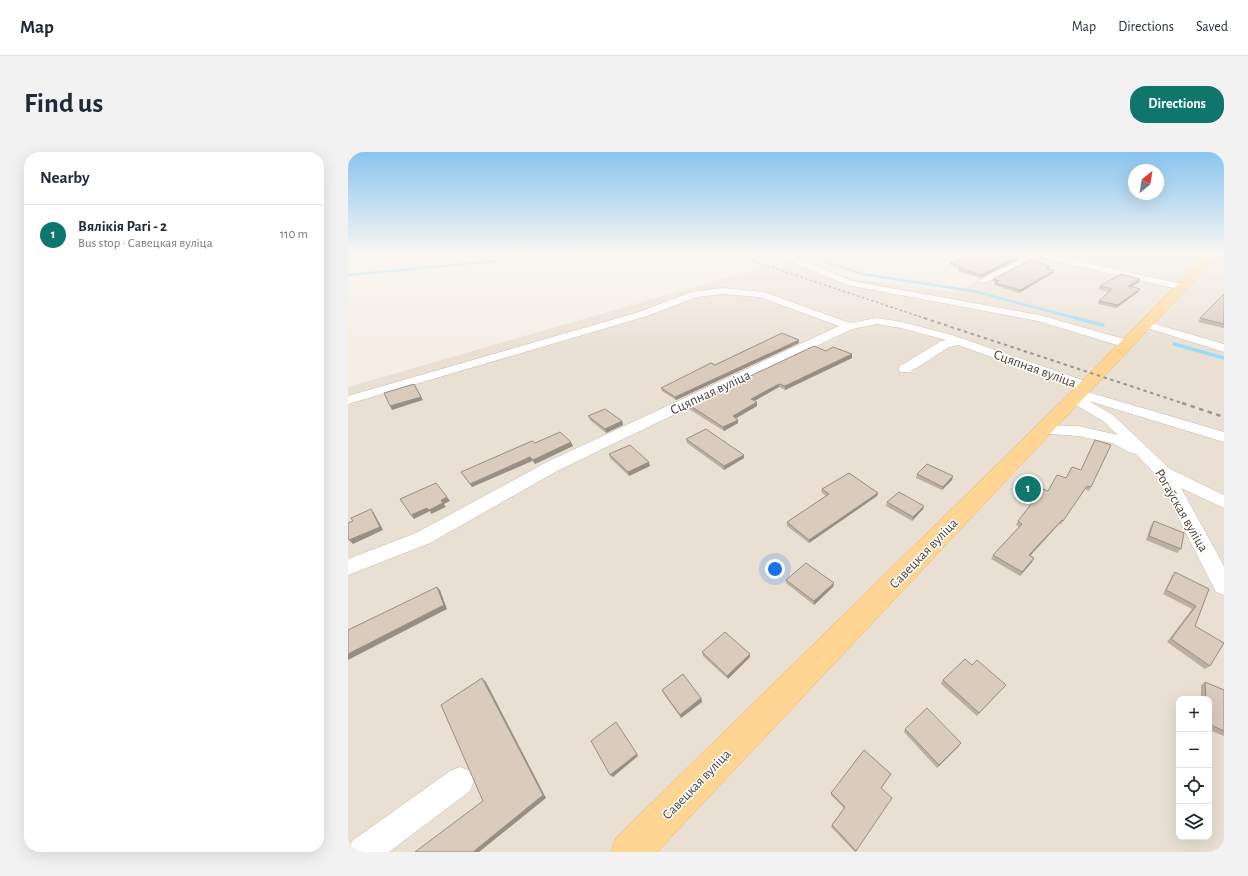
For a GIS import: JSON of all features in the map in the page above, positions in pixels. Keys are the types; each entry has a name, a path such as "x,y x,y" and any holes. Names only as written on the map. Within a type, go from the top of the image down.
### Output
{"main road":[{"name":"Савецкая вуліца","path":"630,852 1182,287"}],"street":[{"path":"864,286 1040,318 1127,344"},
{"path":"1176,286 1182,287"},
{"path":"348,400 643,314 695,294 723,291 760,294 849,326"},
{"name":"Сцяпная вуліца","path":"348,567 423,538 553,466 849,326 877,321 902,325 959,341 1080,393"},
{"path":"1145,324 1224,348"},
{"path":"1174,333 1197,336 1224,344"},
{"path":"905,369 945,344 959,341"},
{"path":"1080,393 1224,436"},
{"name":"Рогаўская вуліца","path":"1080,393 1146,454 1164,473 1224,586"},
{"path":"1043,430 1078,431 1117,440 1146,454"},
{"path":"1164,473 1224,502"},
{"path":"363,852 460,781"}],"shaded area":[{"path":"699,286 906,286 956,292 968,286 1224,286 1224,852 348,852 348,387"}],"building":[{"path":"1005,286 1028,286 1020,290"},
{"path":"1100,286 1129,286 1140,289 1118,305 1099,301 1112,289"},
{"path":"1224,294 1224,324 1200,318"},
{"path":"782,333 799,340 675,397 661,388 711,363 715,365"},
{"path":"814,346 826,351 833,347 852,354 785,386 779,384 751,399 757,402 733,416 738,420 723,427 689,405"},
{"path":"414,384 421,397 390,406 384,393"},
{"path":"605,409 622,421 605,429 588,416"},
{"path":"706,429 744,455 724,466 686,439"},
{"path":"560,432 571,442 533,460 530,457 470,484 461,472 532,441 535,443"},
{"path":"1095,440 1111,445 1091,487 1087,486 1063,521 1062,520 1029,555 1034,558 1022,572 993,555 1022,524 1018,521 1043,489 1048,491 1057,475 1066,478 1072,467 1081,470"},
{"path":"630,445 649,462 628,472 609,454"},
{"path":"927,464 953,476 943,487 917,474"},
{"path":"849,473 878,493 809,540 787,522 829,494 822,489"},
{"path":"436,483 447,497 441,500 443,503 429,510 427,508 411,515 400,499"},
{"path":"899,492 924,506 913,517 887,502"},
{"path":"371,509 380,527 349,540 348,523 353,521 351,518"},
{"path":"1154,521 1184,533 1181,549 1149,536"},
{"path":"806,563 834,583 814,601 786,580"},
{"path":"1175,572 1209,589 1195,626 1224,643 1210,666 1171,639 1196,606 1166,590"},
{"path":"437,587 444,605 348,654 348,630"},
{"path":"725,632 750,654 727,676 702,652"},
{"path":"965,659 972,665 977,660 1006,685 979,713 943,680"},
{"path":"683,674 701,698 680,715 662,690"},
{"path":"482,678 543,795 473,852 415,852 483,801 441,705"},
{"path":"1205,682 1224,690 1224,731 1212,725 1212,696 1206,696"},
{"path":"927,708 961,743 939,765 905,729"},
{"path":"616,722 637,754 610,775 591,741"},
{"path":"864,750 891,774 881,788 892,798 856,851 832,825 845,807 831,793"}],"waterway":[{"path":"938,286 973,291 1079,319"},
{"path":"1075,318 1079,319"},
{"path":"1079,319 1103,325"},
{"path":"1174,344 1224,358"}],"railway":[{"path":"827,286 924,318"},
{"path":"924,318 1185,404"},
{"path":"1185,404 1224,417"}],"place":[{"name":"Вялікія Рагі - 2","path":"1028,489"}]}
